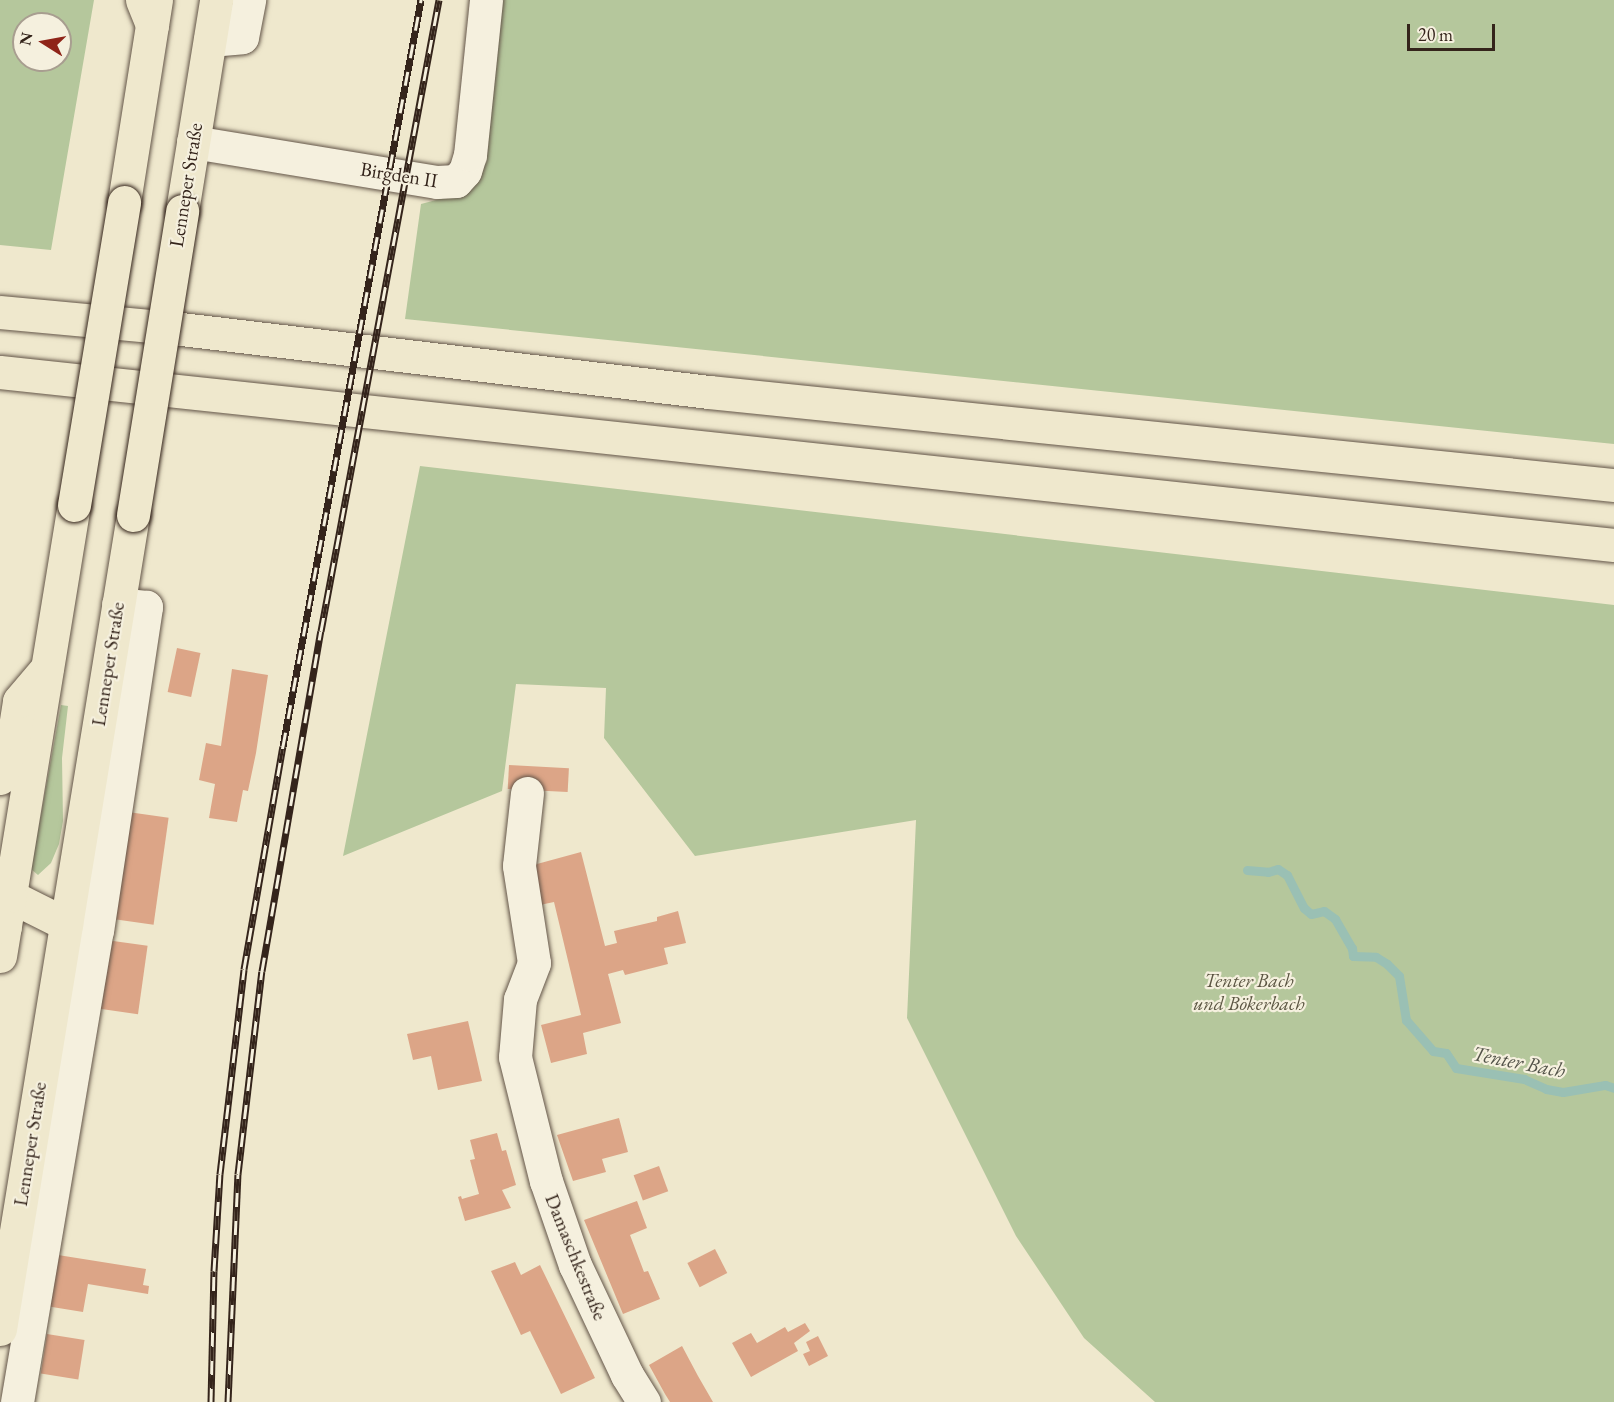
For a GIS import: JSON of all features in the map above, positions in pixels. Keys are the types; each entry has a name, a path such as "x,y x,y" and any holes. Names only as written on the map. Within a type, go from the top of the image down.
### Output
{"main road":[{"name":"Lenneper Straße","path":"0,1329 216,0"},
{"path":"66,924 3,920 124,202 150,8"},
{"path":"0,312 173,328 685,389 1614,485"},
{"path":"0,372 1614,545"},
{"path":"0,778 14,733 19,701 47,668"}],"street":[{"path":"210,40 242,37 249,0"},
{"name":"Birgden II","path":"193,142 437,182 456,181 465,171 470,155 486,0"},
{"path":"17,1402 97,931 146,607 118,604"},
{"name":"Damaschkestraße","path":"527,793 519,866 534,963 520,999 515,1057 546,1181 575,1265 627,1375 644,1402"}],"green space":[{"path":"0,0 94,0 51,250 0,245"},
{"path":"493,0 1614,0 1614,444 405,319 421,204 470,191"},
{"name":"Tenter Bach und Bökerbach","path":"420,466 1614,605 1614,1402 1155,1402 1084,1338 1016,1236 907,1018 916,820 695,856 604,738 606,688 516,684 502,791 343,856"},
{"path":"61,705 68,706 62,758 63,821 59,844 51,863 38,875 31,869"}],"building":[{"path":"177,648 200,653 191,697 168,692"},
{"path":"232,669 268,675 248,791 243,790 237,822 209,818 215,784 199,780 206,743 221,746"},
{"path":"509,765 569,768 568,792 508,789"},
{"path":"128,812 169,818 154,925 113,919"},
{"path":"581,852 605,946 617,943 614,931 657,921 657,917 678,911 686,943 664,948 668,964 625,975 623,970 608,974 621,1023 583,1033 587,1054 551,1063 541,1025 581,1015 554,902 535,906 526,867"},
{"path":"106,940 148,946 138,1014 96,1008"},
{"path":"468,1021 482,1081 438,1090 431,1056 413,1060 407,1034"},
{"path":"619,1118 628,1152 602,1159 606,1172 573,1181 557,1135"},
{"path":"497,1133 502,1151 506,1150 516,1185 502,1190 511,1208 465,1221 458,1197 461,1196 462,1199 479,1194 470,1160 475,1159 470,1140"},
{"path":"659,1166 668,1191 643,1201 634,1175"},
{"path":"637,1201 647,1228 630,1235 644,1272 648,1271 660,1299 623,1314 584,1220"},
{"path":"715,1249 727,1273 700,1287 687,1263"},
{"path":"58,1255 146,1269 143,1285 149,1286 148,1294 88,1284 83,1312 46,1306"},
{"path":"515,1262 521,1275 540,1265 595,1378 561,1394 530,1331 521,1335 491,1271"},
{"path":"805,1323 810,1331 794,1343 798,1351 751,1377 732,1343 751,1333 757,1343 785,1327 788,1332"},
{"path":"47,1334 85,1340 78,1379 41,1374"},
{"path":"818,1336 828,1356 809,1366 803,1354 810,1351 806,1342"},
{"path":"682,1346 713,1402 670,1402 665,1394 649,1365"}],"waterway":[{"name":"Tenter Bach","path":"1247,870 1268,872 1278,869 1287,875 1304,908 1311,914 1324,911 1335,919 1352,948 1353,956 1376,957 1387,964 1399,976 1406,1020 1433,1051 1446,1053 1456,1068 1524,1079 1546,1089 1563,1092 1605,1085 1614,1088"}],"railway":[{"path":"211,1402 214,1271 220,1174 244,969 421,0"},
{"path":"228,1402 238,1174 262,971 321,631 439,0"}]}
